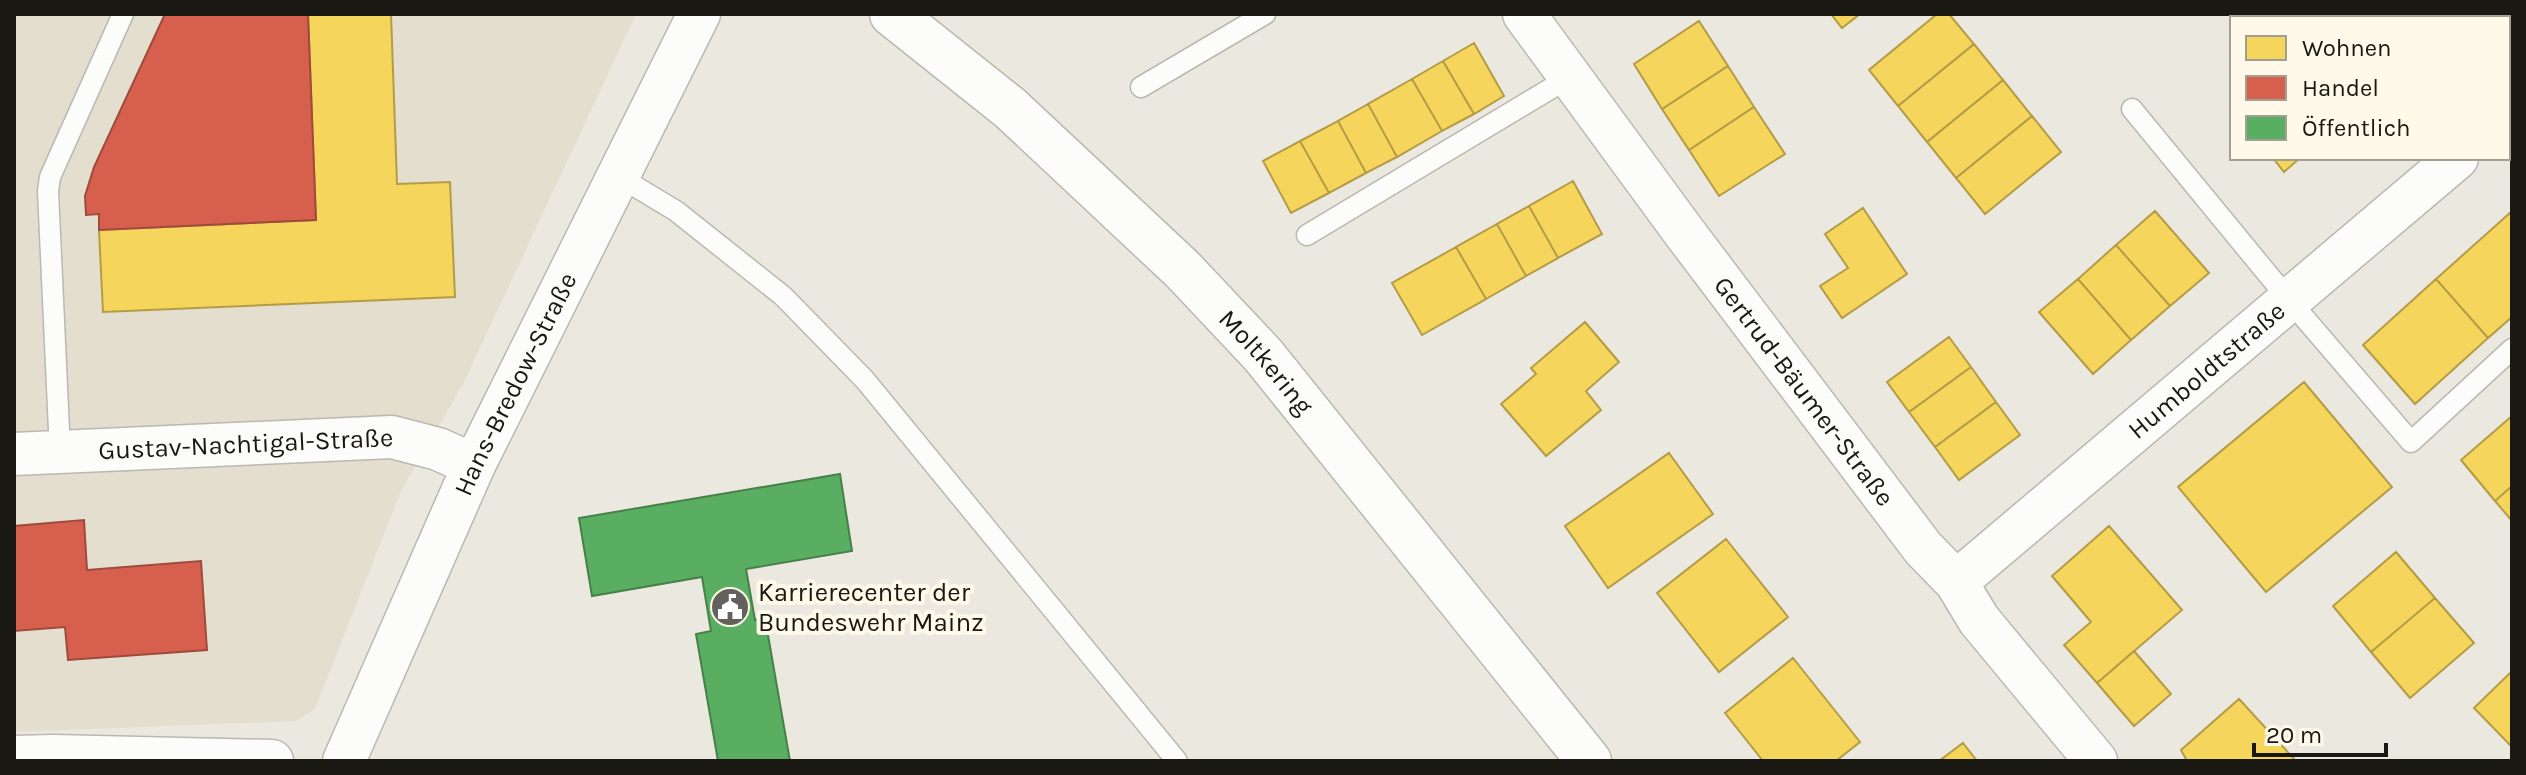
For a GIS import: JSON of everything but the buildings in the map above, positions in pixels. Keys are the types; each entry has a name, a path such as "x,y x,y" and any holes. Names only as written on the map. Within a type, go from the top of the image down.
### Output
{"street":[{"name":"Hans-Bredow-Straße","path":"344,761 474,465 699,14"},
{"name":"Moltkering","path":"892,14 1010,108 1182,269 1253,344 1589,761"},
{"name":"Gertrud-Bäumer-Straße","path":"1524,14 1923,548 1956,582 1979,620 2096,761"},
{"name":"Humboldtstraße","path":"1956,582 2455,160"},
{"name":"Gustav-Nachtigal-Straße","path":"14,454 392,437 438,449 474,465"},
{"path":"14,757 272,761"}],"lane":[{"path":"60,452 48,191 50,177 123,14"},
{"path":"1141,87 1265,14"},
{"path":"1307,235 1570,77"},
{"path":"2132,109 2411,442 2512,349"},
{"path":"618,176 676,211 783,296 865,380 1177,761"}],"shaded area":[{"path":"14,14 636,14 463,384 401,491 315,709 296,721 14,732"}],"place":[{"name":"Karrierecenter der Bundeswehr Mainz","path":"730,607"}]}
